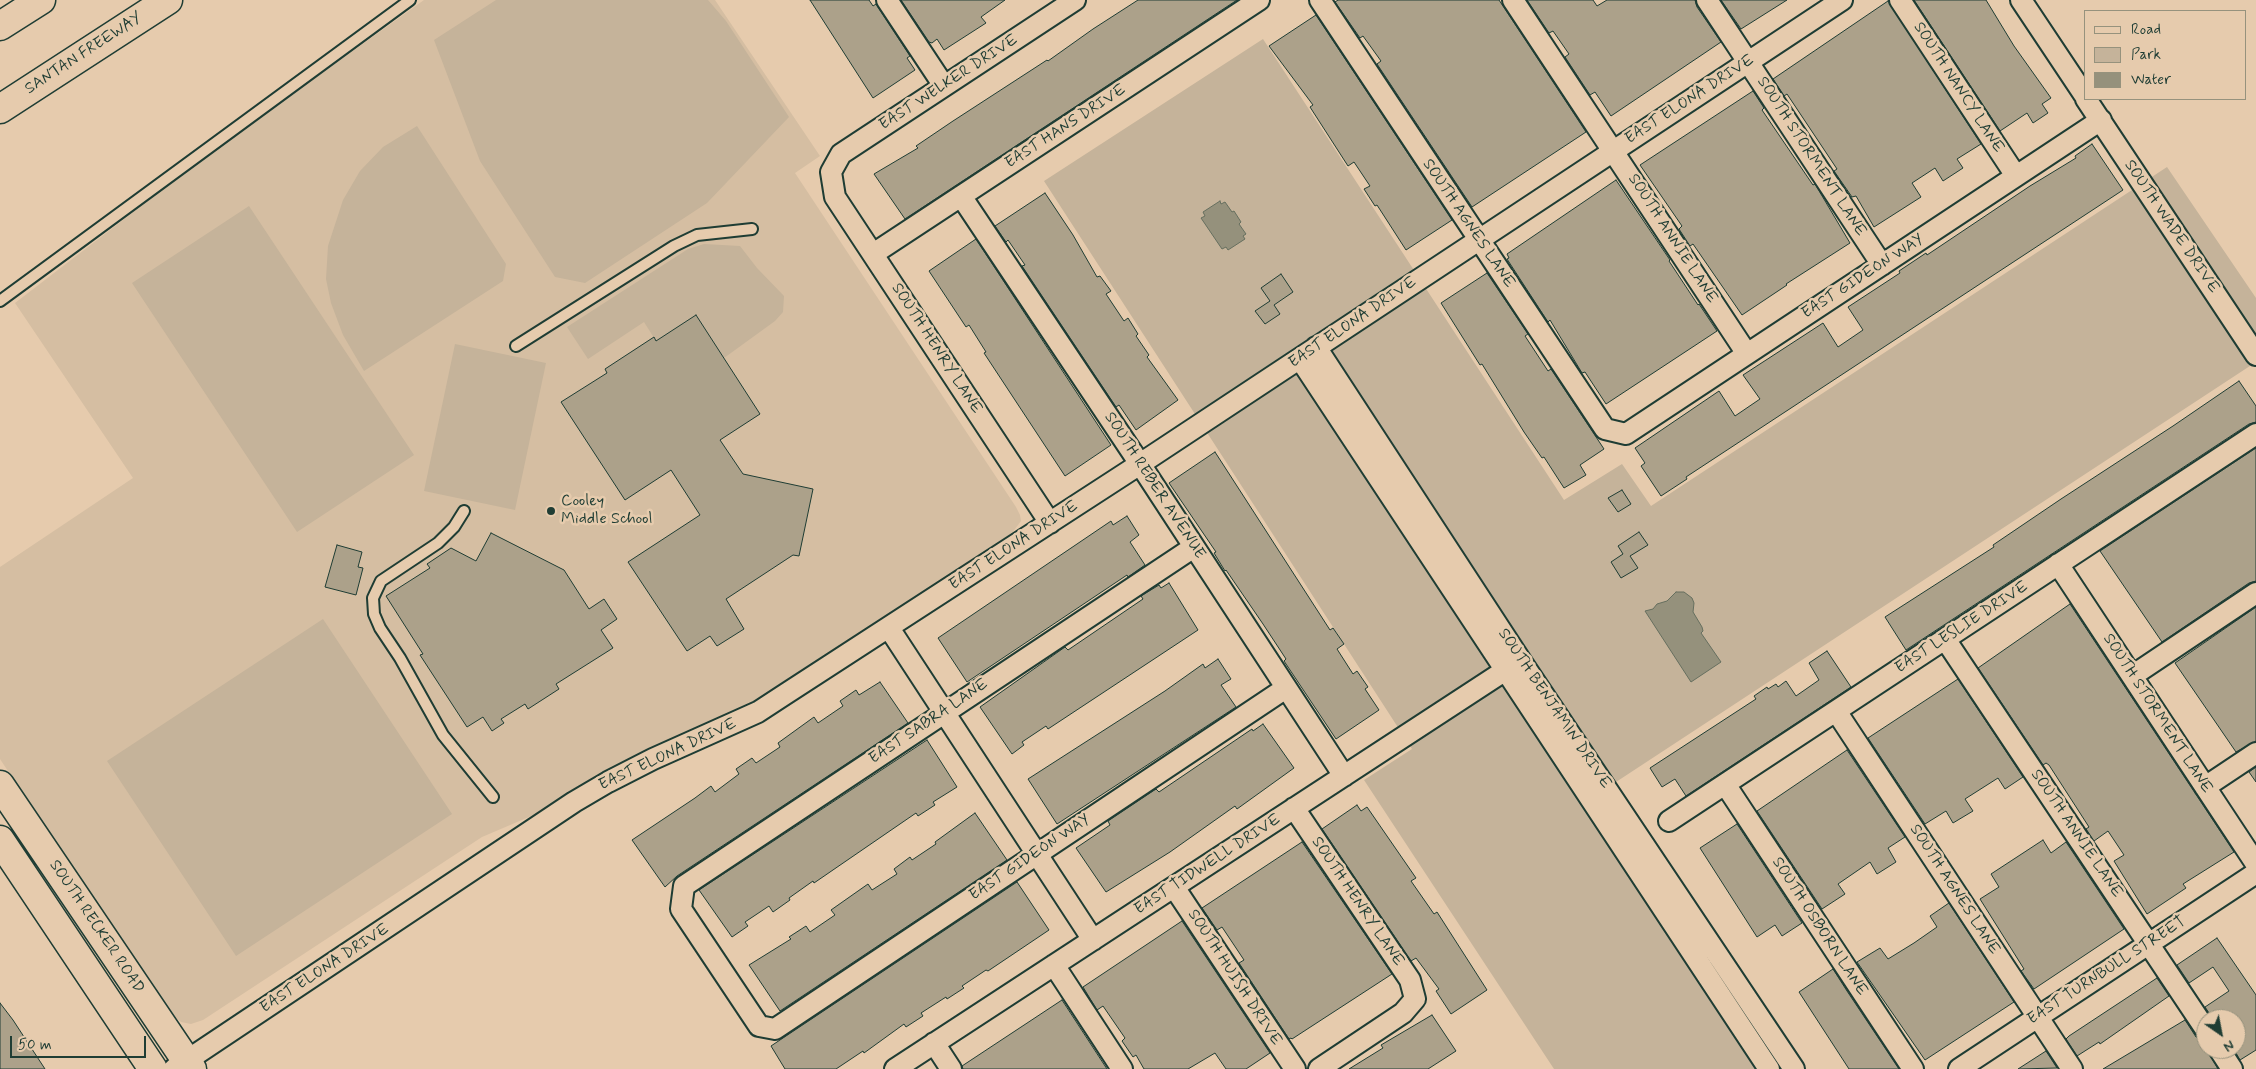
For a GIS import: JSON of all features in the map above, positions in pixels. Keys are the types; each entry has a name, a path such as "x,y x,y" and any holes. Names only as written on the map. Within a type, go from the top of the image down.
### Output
{"main road":[{"path":"0,26 41,0"},
{"name":"SANTAN FREEWAY","path":"0,109 168,0"},
{"name":"SOUTH RECKER ROAD","path":"0,785 184,1066"},
{"name":"SOUTH RECKER ROAD","path":"0,840 153,1069"}],"street":[{"path":"887,0 944,86"},
{"name":"EAST WELKER DRIVE","path":"831,172 841,154 1075,0"},
{"name":"EAST HANS DRIVE","path":"873,254 1259,0"},
{"name":"SOUTH AGNES LANE","path":"1320,0 1605,429 1626,434"},
{"name":"SOUTH ANNIE LANE","path":"1514,0 1747,354"},
{"name":"SOUTH STORMENT LANE","path":"1707,0 1882,265"},
{"name":"EAST ELONA DRIVE","path":"184,1066 574,802 653,759 758,712 889,628 1300,359 1842,0"},
{"name":"SOUTH NANCY LANE","path":"1900,0 2016,176"},
{"name":"SOUTH WADE DRIVE","path":"2021,0 2084,95"},
{"name":"SOUTH WADE DRIVE","path":"2087,100 2256,354"},
{"name":"EAST GIDEON WAY","path":"1626,434 2101,120"},
{"name":"SOUTH HENRY LANE","path":"831,172 835,197 1050,522"},
{"name":"SOUTH REBER AVENUE","path":"961,196 1140,464 1344,776"},
{"name":"SOUTH BENJAMIN DRIVE","path":"1316,347 1513,666 1769,1069"},
{"name":"SOUTH BENJAMIN DRIVE","path":"1300,359 1794,1069"},
{"name":"EAST LESLIE DRIVE","path":"1669,821 2256,434"},
{"name":"EAST SABRA LANE","path":"775,1029 759,1026 681,909 684,886 1194,548"},
{"name":"SOUTH STORMENT LANE","path":"2058,564 2256,864"},
{"path":"2132,676 2256,594"},
{"path":"889,628 1093,940"},
{"name":"SOUTH ANNIE LANE","path":"1946,639 2196,1015"},
{"name":"EAST TIDWELL DRIVE","path":"894,1069 1513,666"},
{"name":"EAST GIDEON WAY","path":"775,1029 1286,688"},
{"name":"SOUTH AGNES LANE","path":"1836,711 2072,1069"},
{"path":"2205,787 2256,754"},
{"name":"SOUTH OSBORN LANE","path":"1725,784 1912,1069"},
{"name":"SOUTH HENRY LANE","path":"1294,808 1410,980 1415,999 1403,1013 1319,1069"},
{"name":"EAST TURNBULL STREET","path":"1959,1069 2256,873"},
{"name":"SOUTH HUISH DRIVE","path":"1174,887 1294,1069"},
{"path":"1054,965 1122,1069"},
{"path":"934,1043 951,1069"}],"lane":[{"path":"0,302 208,146 410,0"},
{"path":"516,346 674,246 697,235 752,229"},
{"path":"464,511 454,527 438,543 381,581 373,598 374,614 380,628 400,658 443,735 493,797"}],"shaded area":[{"name":"Cooley Middle School","path":"424,0 715,0 820,156 795,173 1016,507 1021,521 1012,533 765,696 713,723 612,766 543,811 482,837 203,1020 191,1024 181,1022 165,1009 0,759 0,567 133,478 15,303 205,157"}],"green space":[{"path":"496,0 708,0 726,21 789,117 707,203 585,283 555,277 480,161 434,40"},
{"path":"1263,39 1564,500 1622,464 1651,506 2167,167 2256,298 2256,362 1616,782 1806,1069 1554,1069 1364,780 1412,749 1044,181"},
{"path":"417,126 506,264 503,281 364,371 343,335 331,303 326,279 328,246 343,200 360,171 383,147"},
{"path":"249,206 414,455 297,532 132,283"},
{"path":"704,244 740,246 757,268 784,296 783,312 775,321 724,358 696,315 656,341 644,322 588,359 567,327 688,249"},
{"path":"455,344 546,363 515,510 424,491"},
{"path":"323,619 452,814 236,956 107,761"}],"water":[{"path":"1220,201 1221,204 1225,202 1232,212 1234,211 1241,222 1239,224 1246,234 1243,236 1245,239 1228,250 1226,247 1222,249 1201,218 1205,216 1203,212"},
{"path":"1676,592 1684,592 1692,598 1694,603 1693,612 1702,627 1703,631 1701,633 1721,662 1691,682 1645,611 1667,601"}],"building":[{"path":"810,0 869,0 873,6 876,4 910,56 907,58 915,70 873,98"},
{"path":"901,0 1005,0 981,17 986,23 944,50 937,39 932,43 929,42"},
{"path":"1138,0 1237,0 905,219 874,174 918,148 916,146 953,121 1048,61"},
{"path":"1338,0 1499,0 1586,132 1472,207 1377,64 1381,61 1363,36 1360,38 1335,2"},
{"path":"1527,0 1593,0 1597,6 1607,0 1695,0 1697,7 1721,42 1611,116 1595,92 1590,95 1565,57 1569,54 1553,31 1549,33"},
{"path":"1721,0 1787,0 1741,29"},
{"path":"1914,0 1986,0 2014,46 2051,98 2042,104 2048,113 2033,123 2027,113 2000,131"},
{"path":"1888,1 1981,144 1957,159 1963,168 1943,181 1935,168 1912,183 1921,197 1874,227 1856,196 1852,197 1834,171 1837,169 1787,94 1784,96 1773,79"},
{"path":"1316,15 1452,220 1406,250 1377,205 1375,206 1364,189 1370,186 1354,162 1348,166 1310,107 1313,105 1269,46"},
{"path":"1753,91 1764,108 1762,110 1813,185 1815,184 1850,243 1742,315 1693,244 1690,246 1679,229 1682,226 1640,165"},
{"path":"2092,144 2123,190 1686,477 1687,479 1661,496 1641,466 1645,463 1635,448 1719,391 1735,416 1760,399 1743,375 1823,323 1838,347 1863,330 1848,307 1900,273 1899,271 1926,253 1927,255 2030,186 2076,158 2075,156"},
{"path":"1616,180 1717,331 1606,404 1585,372 1582,373 1550,320 1548,322 1507,259 1509,258 1507,254"},
{"path":"1045,193 1073,235 1097,277 1100,276 1111,291 1106,294 1124,321 1128,318 1138,334 1136,336 1149,355 1147,357 1178,400 1136,430 1119,405 1116,407 1022,266 1025,265 1008,240 1006,242 995,226"},
{"path":"976,239 1111,445 1065,476 984,353 986,352 969,325 966,327 929,271"},
{"path":"1487,273 1528,334 1525,336 1548,371 1551,369 1604,449 1580,465 1586,475 1564,488 1544,457 1542,458 1524,432 1441,303"},
{"path":"1281,274 1293,292 1274,305 1280,314 1265,324 1255,311 1270,301 1261,288"},
{"path":"696,315 760,414 720,440 743,474 813,489 799,556 793,555 726,599 744,629 717,646 710,636 687,651 628,562 700,515 671,470 625,500 561,402 607,373 605,369 654,337 656,341"},
{"path":"2239,381 2256,406 2256,422 2249,424 1906,650 1885,617 1994,547 1993,545"},
{"path":"2256,448 2256,581 2249,583 2162,642 2100,551"},
{"path":"1215,452 1330,630 1333,628 1344,644 1337,649 1353,674 1357,671 1368,687 1365,689 1379,710 1336,739 1284,661 1286,659 1225,571 1214,553 1216,552 1169,483"},
{"path":"1622,490 1631,504 1618,512 1608,498"},
{"path":"1127,516 1139,535 1130,542 1145,565 1128,577 1127,575 967,682 938,638 1111,521 1113,525"},
{"path":"1639,532 1648,545 1630,556 1638,568 1621,578 1611,562 1623,554 1618,546"},
{"path":"491,533 564,570 589,609 604,599 617,619 601,630 613,648 556,684 559,689 528,709 525,704 501,719 504,723 492,731 483,717 467,727 420,655 423,654 386,596 430,568 427,564 451,548 476,561"},
{"path":"337,545 362,552 358,567 363,568 356,595 325,587"},
{"path":"1169,583 1198,630 1048,729 1046,726 1022,742 1024,745 1012,754 980,707 1065,647 1068,650 1143,599 1141,596 1159,585 1161,588"},
{"path":"2070,604 2234,852 2183,884 2186,888 2147,914 2114,861 2124,855 2108,831 2094,841 2086,829 2089,827 2049,765 2046,763 2043,765 1978,668"},
{"path":"2256,607 2256,741 2236,752 2175,663"},
{"path":"1827,651 1851,687 1686,796 1675,779 1662,787 1650,768 1756,699 1754,696 1767,687 1768,689 1776,684 1778,687 1786,681 1796,696 1819,680 1809,663"},
{"path":"1218,659 1231,679 1221,685 1236,707 1057,824 1028,779 1165,691 1203,664 1205,668"},
{"path":"1958,679 2023,777 2005,789 1998,778 1965,799 1973,811 1953,823 1946,811 1925,824 1868,738"},
{"path":"880,682 908,723 677,876 665,887 632,840 711,786 715,792 739,774 736,769 752,758 756,763 780,747 778,743 814,717 818,723 843,706 840,701 856,690 859,695"},
{"path":"1263,724 1294,768 1237,809 1235,806 1170,852 1106,892 1076,848 1110,825 1108,821 1156,789 1159,792 1252,729 1253,731"},
{"path":"927,740 957,787 933,802 935,805 918,816 916,813 814,883 813,881 773,912 769,906 745,922 748,926 732,937 699,890"},
{"path":"1847,750 1905,837 1888,848 1896,862 1877,874 1870,862 1838,884 1845,894 1822,909 1757,811"},
{"path":"2256,767 2256,782 2249,772"},
{"path":"1357,805 1361,811 1367,807 1416,878 1411,881 1434,914 1437,912 1487,990 1451,1014 1436,991 1439,989 1416,958 1411,961 1322,829"},
{"path":"975,813 1007,860 780,1011 749,965 791,939 789,937 806,926 810,932 835,915 831,910 868,884 872,890 897,874 894,869 910,857 912,860 936,844 935,842"},
{"path":"1737,824 1802,923 1782,936 1775,925 1757,937 1700,848"},
{"path":"2043,840 2051,853 2066,842 2124,929 2034,989 2021,971 2024,969 1980,899 1999,887 1991,874"},
{"path":"1302,842 1392,974 1292,1039 1289,1039 1239,963 1244,960 1222,927 1217,930 1202,908"},
{"path":"1017,882 1049,930 962,986 964,988 921,1013 923,1016 906,1027 904,1024 864,1053 863,1051 836,1069 785,1069 771,1046"},
{"path":"1949,903 2014,1002 1925,1060 1857,962 1880,948 1888,959 1914,943 1937,927 1930,916"},
{"path":"1182,921 1270,1053 1246,1069 1226,1069 1215,1053 1188,1069 1144,1069 1136,1055 1133,1057 1122,1041 1125,1038 1103,1006 1097,1010 1083,987"},
{"path":"2217,938 2256,995 2256,1050 2246,1056 2246,1009 2206,1009 2205,1007 2229,991 2213,967 2189,983 2177,965"},
{"path":"1833,969 1899,1069 1849,1069 1799,992"},
{"path":"2157,978 2169,996 2100,1044 2099,1042 2077,1056 2066,1039 2069,1036"},
{"path":"1062,1000 1107,1069 963,1069 962,1066"},
{"path":"0,1003 13,1020 45,1069 0,1069"},
{"path":"1432,1015 1456,1051 1428,1069 1349,1069 1383,1048 1381,1045"},
{"path":"2185,1020 2196,1037 2196,1059 2212,1059 2218,1069 2103,1069"},
{"path":"2046,1051 2057,1068 2018,1069"}],"place":[{"name":"Cooley Middle School","path":"551,511"}]}
